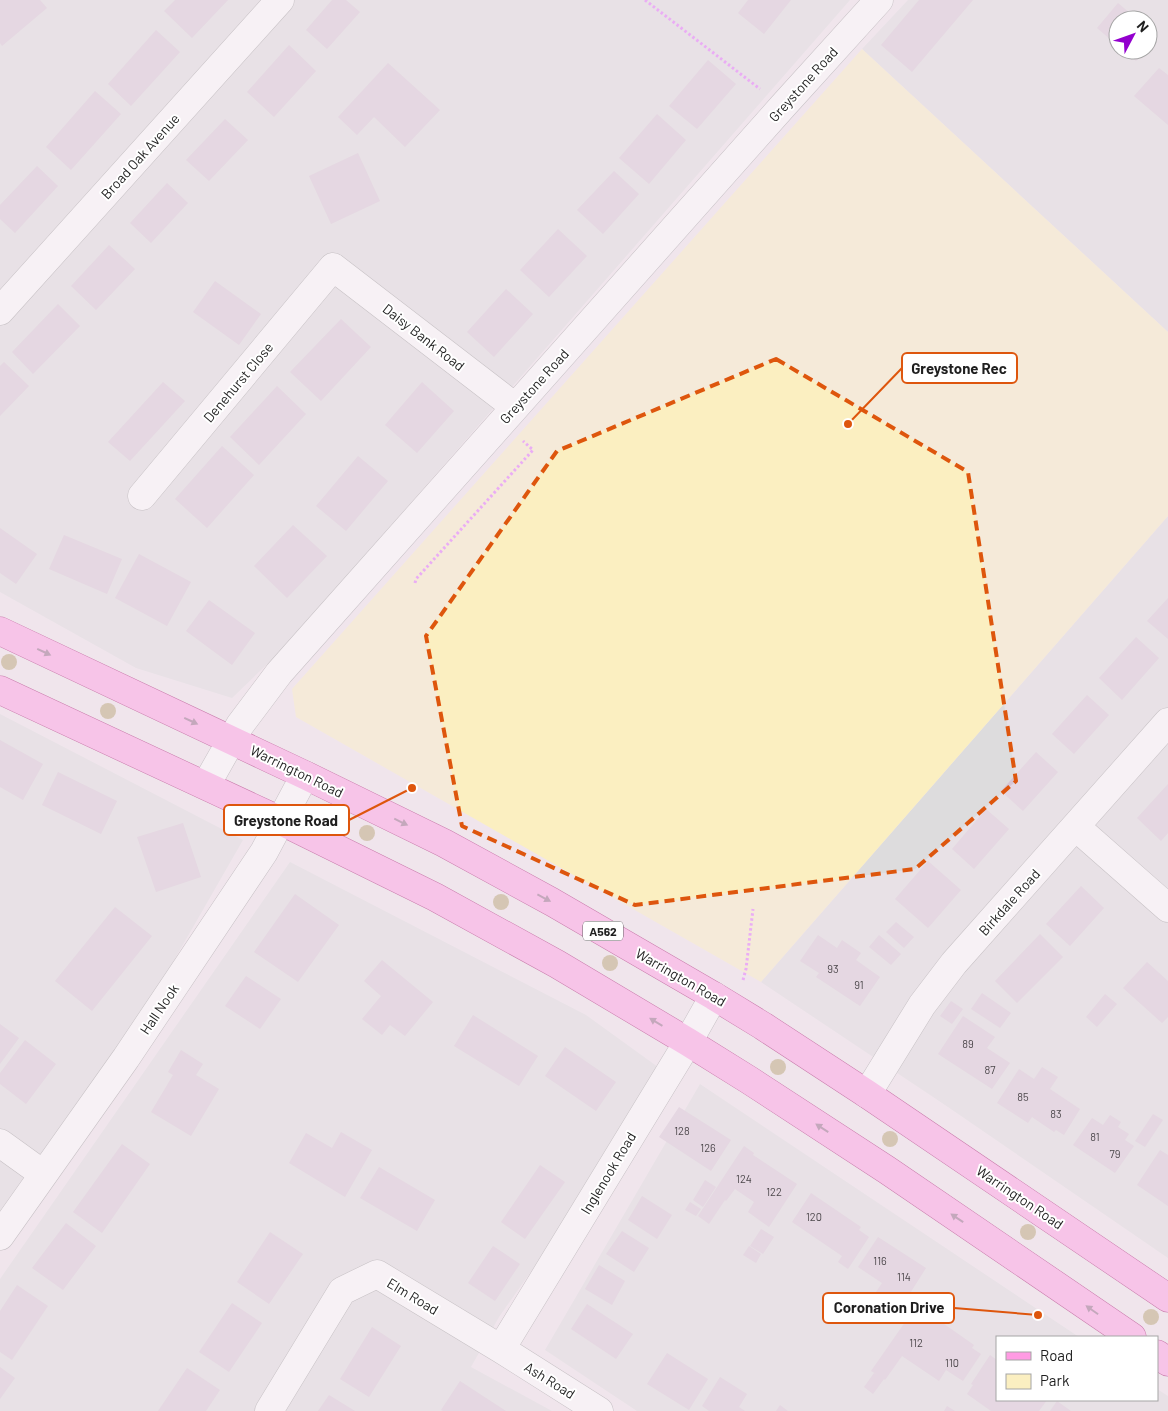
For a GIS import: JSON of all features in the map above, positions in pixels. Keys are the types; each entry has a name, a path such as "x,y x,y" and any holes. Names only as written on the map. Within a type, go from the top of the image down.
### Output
{"main road":[{"name":"Warrington Road","path":"0,631 306,775 444,843 552,902 714,996 867,1094 1168,1298"},
{"path":"0,690 281,821 435,897 557,964 688,1042 886,1170 1131,1336"}],"street":[{"name":"Broad Oak Avenue","path":"0,311 280,0"},
{"name":"Greystone Road","path":"206,785 230,740 279,673 782,106 879,0"},
{"name":"Daisy Bank Road","path":"334,267 509,414"},
{"name":"Denehurst Close","path":"142,496 334,267"},
{"name":"Birkdale Road","path":"867,1094 932,990 1168,722"},
{"name":"Hall Nook","path":"0,1236 131,1050 264,852 306,775"},
{"path":"1076,827 1168,908"},
{"name":"Inglenook Road","path":"501,1349 688,1042 714,996"},
{"path":"0,1142 43,1174"},
{"name":"Elm Road","path":"268,1411 342,1291 377,1274 501,1349"},
{"name":"Ash Road","path":"501,1349 599,1411"}],"path":[{"path":"645,0 782,106"},
{"path":"415,583 416,579 533,450 509,414"},
{"path":"741,985 746,969 753,909"}],"highlighted area":[{"path":"776,359 968,472 1016,781 915,869 635,905 462,826 426,636 557,451"}],"shaded area":[{"path":"0,0 850,0 283,649 232,698 136,668 0,592"},
{"path":"908,0 1168,0 1168,332 862,49"},
{"path":"1168,516 1168,1258 761,982"},
{"path":"0,714 243,840 138,1023 0,1215"},
{"path":"290,862 586,1015 669,1075 499,1317 471,1367 552,1411 0,1411 0,1279"},
{"path":"700,1084 1078,1336 996,1336 996,1401 1158,1401 1158,1390 1168,1396 1168,1411 637,1411 545,1350"}],"green space":[{"path":"862,49 1168,332 1168,516 761,982 296,717 292,689"}],"building":[{"path":"0,0 40,0 47,8 2,46 0,43"},
{"path":"175,0 228,0 192,38 164,11"},
{"path":"332,0 346,0 360,12 327,49 306,30"},
{"path":"748,0 791,0 764,34 738,13"},
{"path":"919,0 973,0 912,72 881,45"},
{"path":"1118,3 1126,10 1112,10"},
{"path":"1108,15 1108,37 1097,28"},
{"path":"156,30 180,52 131,106 108,84"},
{"path":"289,45 316,71 274,117 247,92"},
{"path":"708,60 736,84 697,129 669,106"},
{"path":"388,63 440,110 405,147 374,117 357,135 338,117"},
{"path":"1159,68 1168,75 1168,125 1134,96"},
{"path":"95,91 121,114 71,170 46,147"},
{"path":"657,114 686,140 649,184 619,158"},
{"path":"225,119 248,140 209,181 186,160"},
{"path":"358,153 380,201 331,224 309,176"},
{"path":"37,166 58,186 15,233 0,219 0,205"},
{"path":"614,171 639,194 603,234 577,210"},
{"path":"167,183 188,203 151,243 130,223"},
{"path":"558,229 587,256 549,297 520,270"},
{"path":"109,245 135,269 96,310 71,286"},
{"path":"215,281 261,314 239,345 193,312"},
{"path":"506,289 533,314 494,357 467,332"},
{"path":"58,304 80,326 33,374 12,352"},
{"path":"341,319 371,347 321,401 290,372"},
{"path":"4,362 29,386 0,416 0,366"},
{"path":"163,382 185,401 130,461 108,442"},
{"path":"422,382 454,411 417,453 385,425"},
{"path":"277,386 306,414 259,465 230,437"},
{"path":"222,446 254,475 207,528 175,499"},
{"path":"358,456 388,481 346,531 316,506"},
{"path":"293,525 327,556 287,598 254,566"},
{"path":"0,528 37,554 16,584 0,573"},
{"path":"64,535 122,559 107,594 49,569"},
{"path":"139,554 191,582 167,626 115,598"},
{"path":"1168,598 1168,639 1147,621"},
{"path":"209,600 255,633 232,665 186,631"},
{"path":"1136,637 1159,658 1122,700 1099,678"},
{"path":"1087,695 1109,715 1074,754 1052,734"},
{"path":"0,740 43,764 23,800 0,787"},
{"path":"1036,752 1058,772 1023,811 1001,791"},
{"path":"58,772 117,801 101,834 42,805"},
{"path":"1168,784 1168,833 1161,841 1137,818"},
{"path":"986,809 1009,829 974,869 952,849"},
{"path":"183,823 201,877 156,892 137,837"},
{"path":"928,861 961,890 928,928 895,899"},
{"path":"1081,886 1104,908 1070,946 1046,924"},
{"path":"295,894 339,925 298,982 254,952"},
{"path":"115,907 152,936 92,1011 55,981"},
{"path":"896,922 914,937 904,948 886,932"},
{"path":"1040,934 1063,957 1017,1003 995,981"},
{"path":"818,935 837,948 842,940 861,953 856,960 880,977 860,1006 816,977 819,973 800,961"},
{"path":"879,935 901,954 891,965 869,947"},
{"path":"382,960 433,1002 405,1036 390,1025 382,1035 362,1019 381,996 364,981"},
{"path":"1147,962 1168,981 1168,1017 1162,1023 1123,988"},
{"path":"246,976 281,999 260,1029 225,1006"},
{"path":"982,993 1011,1013 1000,1028 971,1009"},
{"path":"1105,994 1117,1004 1097,1027 1086,1017"},
{"path":"951,1001 963,1009 952,1024 940,1016"},
{"path":"473,1015 538,1056 519,1086 454,1046"},
{"path":"963,1016 995,1037 987,1048 1010,1063 992,1089 938,1054"},
{"path":"0,1024 19,1038 0,1064"},
{"path":"25,1040 56,1064 26,1104 0,1084 0,1073"},
{"path":"565,1047 616,1082 596,1111 545,1076"},
{"path":"181,1050 203,1064 196,1075 219,1089 191,1136 151,1112 173,1075 168,1072"},
{"path":"1042,1067 1058,1077 1050,1089 1080,1109 1064,1135 1056,1130 1054,1132 1032,1117 1028,1123 997,1103 1019,1069 1034,1079"},
{"path":"679,1107 731,1140 711,1171 659,1137"},
{"path":"1153,1114 1163,1120 1145,1147 1135,1141"},
{"path":"1110,1115 1121,1122 1118,1127 1129,1134 1125,1140 1134,1146 1115,1173 1073,1145 1092,1118 1103,1125"},
{"path":"341,1132 372,1150 345,1197 289,1163 306,1133 332,1148"},
{"path":"122,1144 150,1164 102,1233 73,1212"},
{"path":"744,1146 754,1153 753,1155 797,1184 769,1227 748,1212 754,1202 735,1189 709,1224 698,1216"},
{"path":"1160,1150 1168,1155 1168,1206 1137,1185"},
{"path":"540,1165 565,1182 525,1239 501,1222"},
{"path":"379,1167 435,1200 417,1231 360,1198"},
{"path":"705,1180 716,1187 703,1207 693,1200"},
{"path":"811,1193 861,1227 859,1230 869,1237 848,1269 838,1262 842,1256 792,1222"},
{"path":"642,1196 672,1215 657,1239 628,1220"},
{"path":"690,1202 701,1209 696,1216 685,1210"},
{"path":"66,1223 96,1246 63,1290 32,1268"},
{"path":"761,1229 774,1237 763,1254 750,1246"},
{"path":"622,1231 649,1248 634,1272 606,1254"},
{"path":"270,1232 303,1254 269,1304 237,1282"},
{"path":"878,1237 926,1268 902,1306 896,1309 874,1295 882,1283 858,1267"},
{"path":"493,1246 520,1264 495,1301 468,1283"},
{"path":"749,1246 761,1254 756,1263 743,1255"},
{"path":"599,1265 625,1281 612,1305 585,1289"},
{"path":"17,1285 48,1306 12,1360 0,1352 0,1311"},
{"path":"232,1303 262,1323 229,1372 199,1352"},
{"path":"587,1304 633,1334 616,1359 571,1329"},
{"path":"917,1305 974,1345 972,1348 981,1354 963,1381 946,1370 939,1381 902,1356 873,1394 864,1387 874,1373 878,1375 871,1371"},
{"path":"372,1327 401,1346 369,1397 340,1379"},
{"path":"667,1353 708,1379 689,1410 647,1384"},
{"path":"990,1355 996,1359 996,1401 1046,1401 1039,1411 991,1411 967,1394 973,1385 971,1384"},
{"path":"0,1367 15,1378 0,1399"},
{"path":"187,1368 220,1390 206,1411 158,1411"},
{"path":"720,1377 747,1394 739,1407 745,1411 709,1411 702,1406"},
{"path":"460,1381 506,1411 441,1410"},
{"path":"329,1395 355,1411 318,1411"},
{"path":"1057,1401 1071,1411 1050,1411"},
{"path":"780,1405 788,1411 776,1411"},
{"path":"947,1406 955,1411 944,1411"}],"place":[{"name":"Greystone Rec","path":"848,424"},
{"name":"Greystone Road","path":"412,788"},
{"name":"Coronation Drive","path":"1038,1315"}]}
